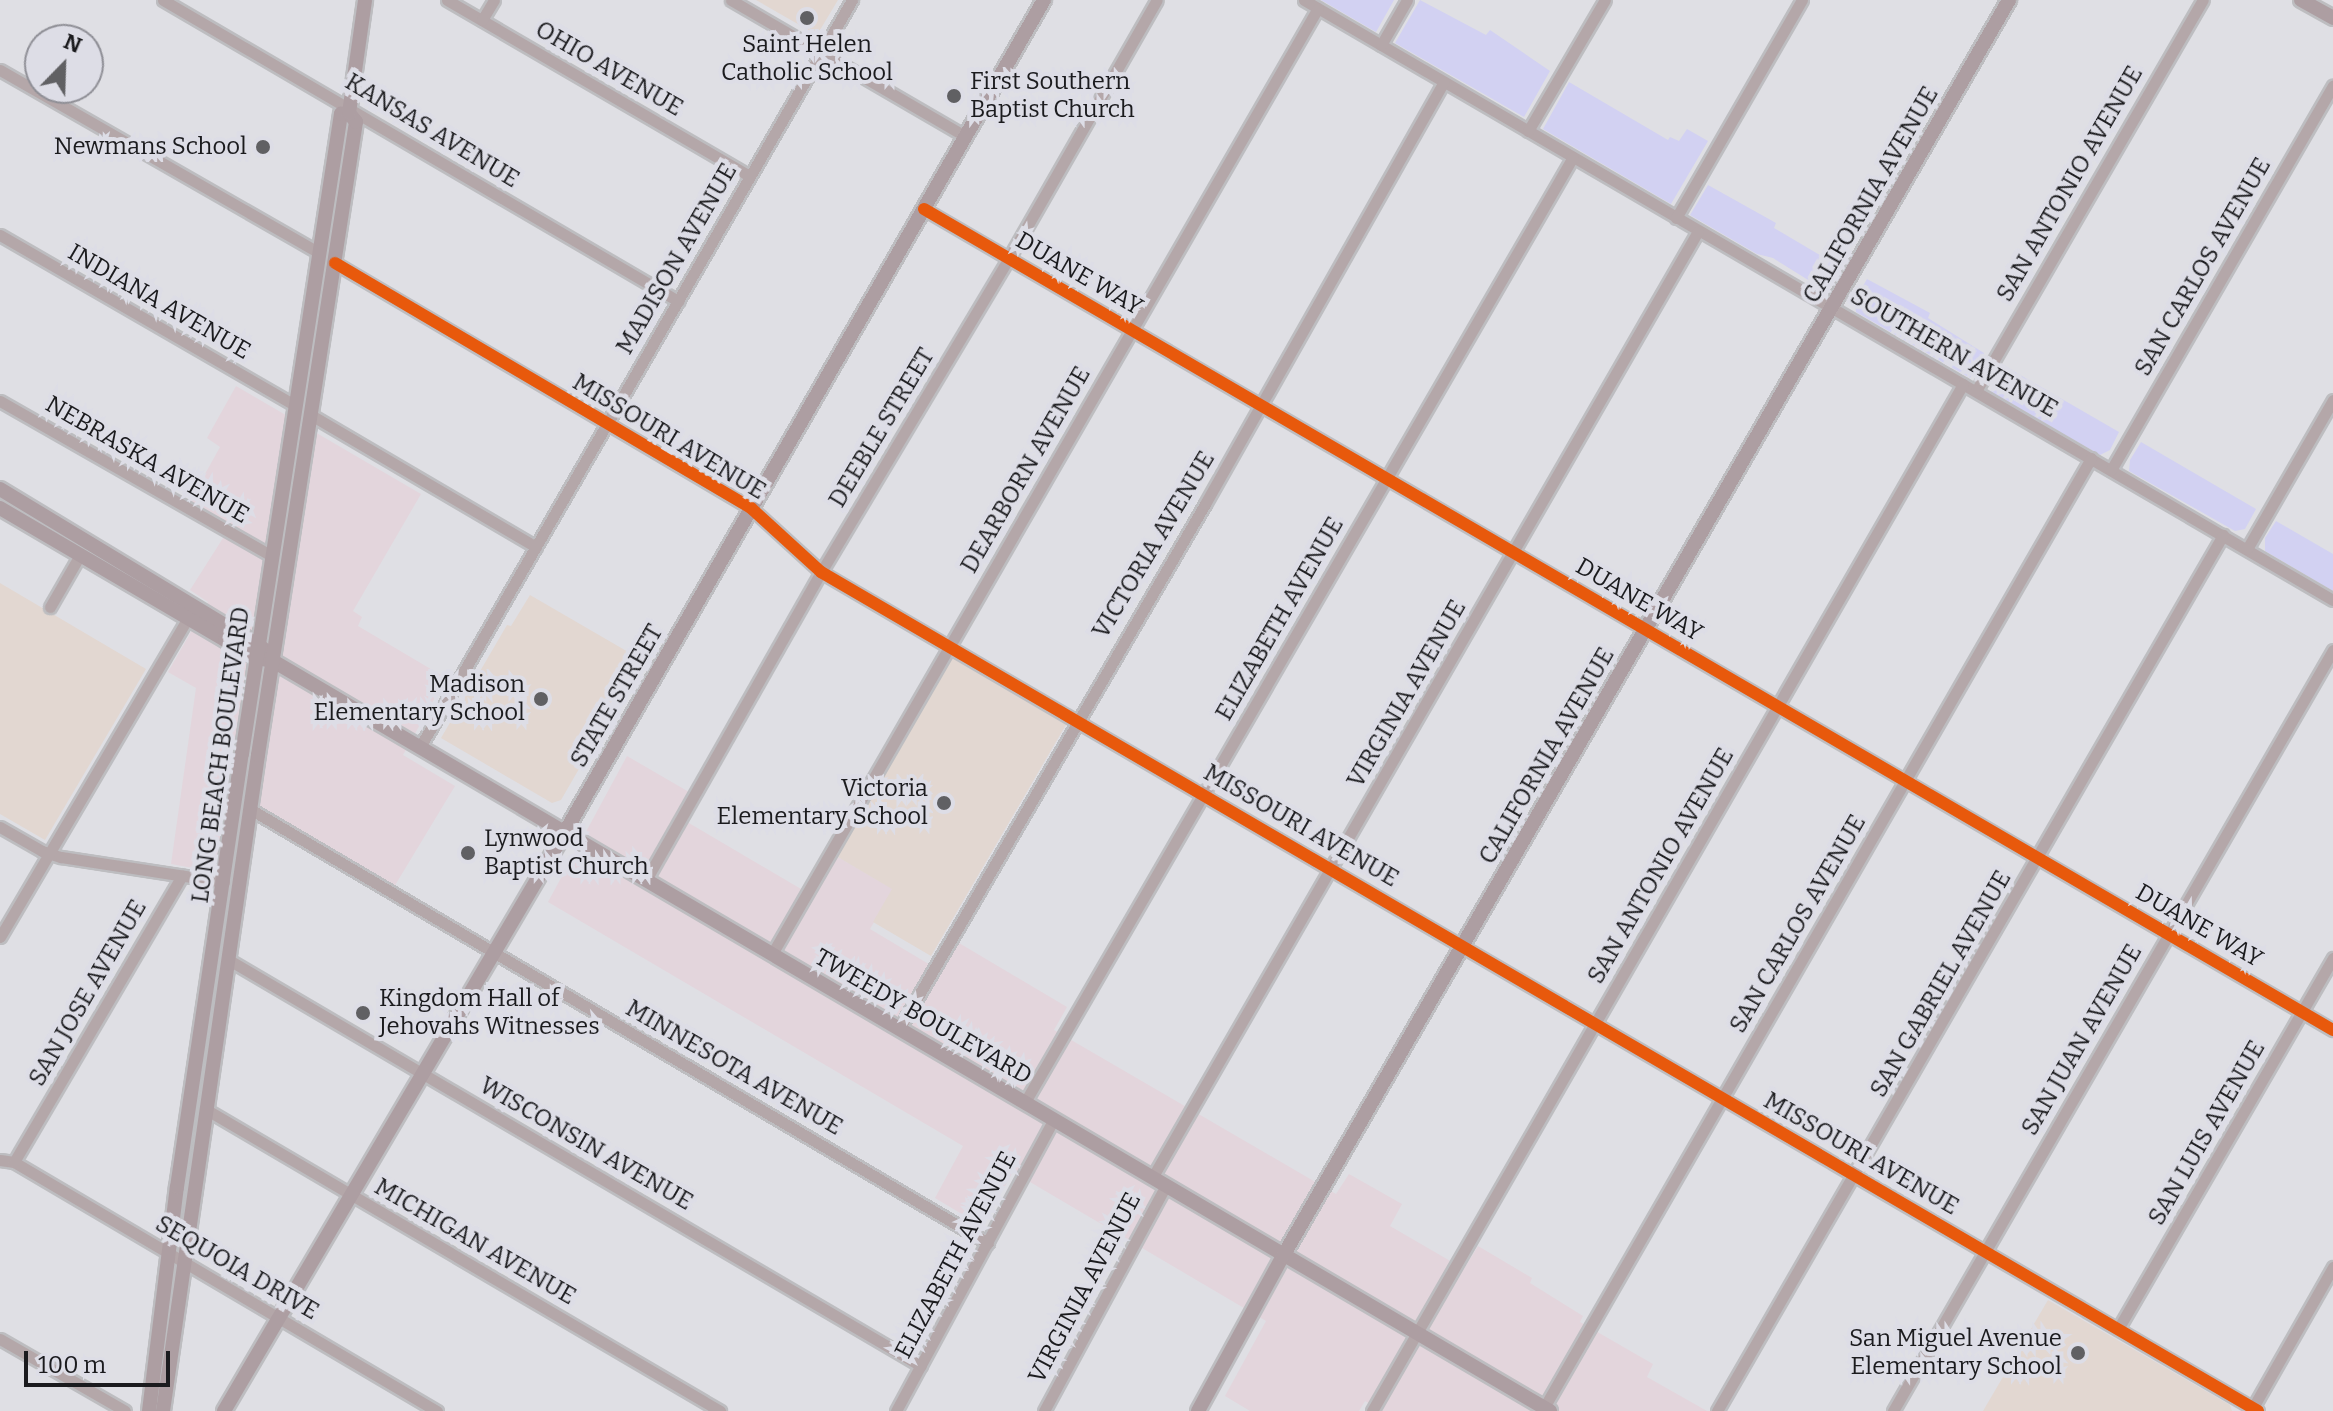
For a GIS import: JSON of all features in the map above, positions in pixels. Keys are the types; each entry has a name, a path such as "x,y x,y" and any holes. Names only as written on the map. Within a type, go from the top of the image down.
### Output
{"main road":[{"name":"LONG BEACH BOULEVARD","path":"149,1411 207,1110 356,122 350,109 365,0"},
{"name":"STATE STREET","path":"224,1411 565,832 1044,0"},
{"name":"CALIFORNIA AVENUE","path":"1198,1411 1283,1256 2009,0"},
{"path":"2301,0 2333,18"},
{"name":"LONG BEACH BOULEVARD","path":"163,1411 177,1258 224,882 341,114 350,109"},
{"name":"TWEEDY BOULEVARD","path":"0,489 273,661 1545,1410"},
{"name":"TWEEDY BOULEVARD","path":"0,508 187,619 258,650"},
{"path":"221,906 227,915 222,951 229,960"}],"street":[{"name":"KANSAS AVENUE","path":"163,0 678,301"},
{"name":"OHIO AVENUE","path":"447,0 749,176"},
{"path":"482,20 494,0"},
{"path":"731,0 965,136"},
{"name":"MADISON AVENUE","path":"420,747 852,0"},
{"name":"DEEBLE STREET","path":"646,880 821,572 1009,258 1157,0"},
{"name":"SOUTHERN AVENUE","path":"1304,0 2333,600"},
{"path":"1381,45 1407,0"},
{"path":"1528,131 1605,0"},
{"path":"1676,218 1802,0"},
{"name":"SAN ANTONIO AVENUE","path":"1976,391 2203,0"},
{"name":"DEARBORN AVENUE","path":"772,954 1318,8"},
{"path":"0,70 319,253"},
{"name":"VICTORIA AVENUE","path":"899,1029 1261,405 1444,82"},
{"name":"SAN CARLOS AVENUE","path":"2111,470 2333,86"},
{"name":"ELIZABETH AVENUE","path":"1025,1102 1573,157"},
{"name":"DUANE WAY","path":"924,209 2333,1030"},
{"name":"VIRGINIA AVENUE","path":"1152,1178 1698,231"},
{"name":"INDIANA AVENUE","path":"0,235 296,406"},
{"name":"MISSOURI AVENUE","path":"335,263 751,508 821,572 2254,1410"},
{"name":"SAN ANTONIO AVENUE","path":"1372,1411 1963,384"},
{"path":"2247,549 2333,400"},
{"name":"NEBRASKA AVENUE","path":"0,401 272,556"},
{"path":"311,415 536,547"},
{"name":"SAN CARLOS AVENUE","path":"1545,1410 2091,458"},
{"name":"SAN GABRIEL AVENUE","path":"1717,1411 2223,535"},
{"path":"50,607 80,555"},
{"path":"0,937 187,619"},
{"name":"SAN JUAN AVENUE","path":"1893,1411 2333,650"},
{"name":"MINNESOTA AVENUE","path":"250,809 988,1243"},
{"path":"0,827 49,854 224,882"},
{"name":"SAN JOSE AVENUE","path":"14,1162 182,876"},
{"name":"SAN LUIS AVENUE","path":"2118,1329 2333,958"},
{"name":"WISCONSIN AVENUE","path":"229,960 921,1366"},
{"name":"MICHIGAN AVENUE","path":"207,1110 720,1411"},
{"name":"ELIZABETH AVENUE","path":"896,1411 1054,1119"},
{"path":"0,1160 14,1162"},
{"name":"SEQUOIA DRIVE","path":"14,1162 437,1411"},
{"name":"VIRGINIA AVENUE","path":"1044,1411 1165,1187"},
{"path":"2254,1410 2333,1267"},
{"path":"0,1339 125,1411"}],"shaded area":[{"name":"Saint Helen Catholic School","path":"756,0 838,0 817,35"},
{"path":"1321,0 1394,0 1376,32"},
{"path":"1420,0 1486,35 1490,30 1550,71 1524,117 1395,43"},
{"path":"1569,82 1668,140 1670,137 1679,141 1687,129 1708,141 1671,204 1543,129"},
{"path":"1708,185 1776,223 1774,228 1835,264 1821,288 1773,258 1757,254 1690,215"},
{"path":"1867,279 1930,313 1928,318 1984,353 1970,378 1856,312 1855,300"},
{"path":"2003,365 2119,432 2110,450 2100,455 1991,392"},
{"path":"236,386 421,494 353,611 362,617 358,626 446,678 403,755 455,786 394,887 231,790 220,873 171,864 196,688 168,672 208,602 190,590 230,527 190,501 220,447 207,438"},
{"path":"2141,442 2256,509 2245,529 2235,531 2129,471 2130,460"},
{"path":"2276,521 2333,554 2333,591 2265,551 2265,538"},
{"path":"0,583 146,669 45,840 0,814"},
{"name":"Madison Elementary School","path":"530,595 642,660 561,800 552,803 441,738 507,625 511,626"},
{"name":"Victoria Elementary School","path":"950,656 1067,723 931,956 873,922 892,889 836,856"},
{"path":"627,756 689,792 677,816 813,896 836,856 893,889 870,929 942,972 959,943 1067,1007 1054,1030 1336,1194 1349,1174 1402,1204 1390,1226 1464,1269 1478,1246 1532,1278 1530,1283 1583,1316 1580,1322 1653,1364 1647,1377 1707,1411 1382,1411 1365,1401 1359,1411 1250,1411 1225,1396 1266,1321 1013,1172 982,1226 935,1198 963,1146 548,902"},
{"name":"San Miguel Avenue Elementary School","path":"2048,1300 2230,1405 2232,1411 1983,1411"}],"cycle path":[{"path":"924,209 2333,1030"},
{"path":"335,263 751,508 821,572 2258,1411"}],"place":[{"name":"Saint Helen Catholic School","path":"807,18"},
{"name":"First Southern Baptist Church","path":"954,96"},
{"name":"Newmans School","path":"263,147"},
{"name":"Madison Elementary School","path":"541,699"},
{"name":"Victoria Elementary School","path":"944,803"},
{"name":"Lynwood Baptist Church","path":"468,853"},
{"name":"Kingdom Hall of Jehovahs Witnesses","path":"363,1013"},
{"name":"San Miguel Avenue Elementary School","path":"2078,1353"}]}
